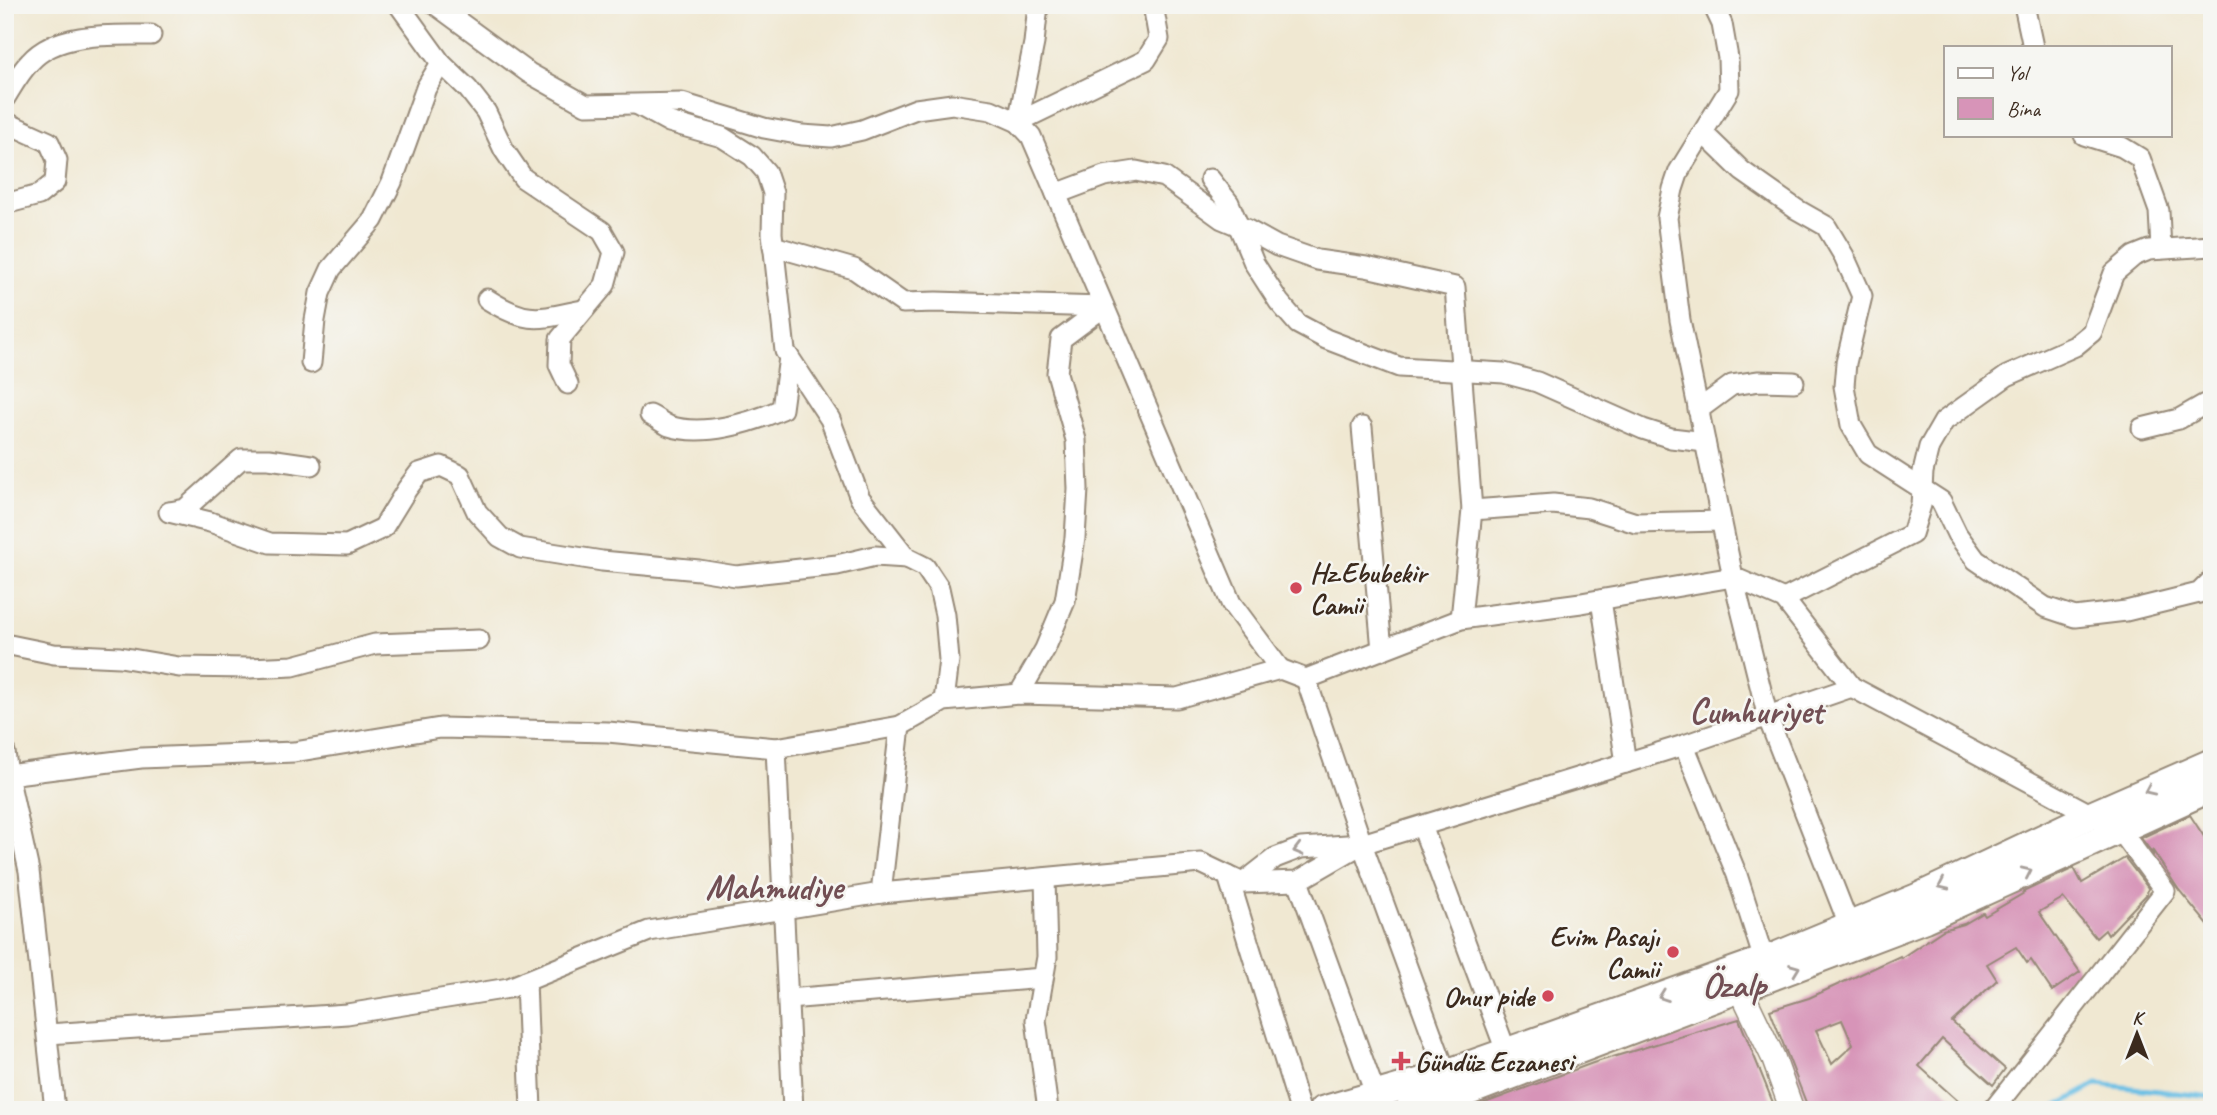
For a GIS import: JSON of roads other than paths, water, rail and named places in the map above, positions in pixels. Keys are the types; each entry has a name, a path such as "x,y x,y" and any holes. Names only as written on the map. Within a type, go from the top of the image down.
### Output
{"main road":[{"path":"1408,1110 1466,1102 1738,980 1763,960 1917,897 2091,815 2212,762"},
{"path":"1322,1110 1376,1096 1506,1051 1925,919 2212,788"}],"street":[{"path":"399,5 441,63 468,89 486,112 504,150 523,178 601,231 614,252 605,285 560,339 559,365 568,384"},
{"path":"436,5 529,73 586,105 682,103 764,128 831,137 862,130 916,109 952,104 991,110 1018,121 1031,136 1231,603 1280,669 1306,679 1461,619 1601,600 1733,577 1784,599 1852,687 2120,830 2165,891 1993,1110"},
{"path":"1018,121 1034,43 1038,5"},
{"path":"1018,121 1146,60 1158,39 1153,5"},
{"path":"1713,5 1722,23 1728,58 1729,90 1679,171 1673,189 1667,218 1680,320 1733,577 1768,718 1849,925"},
{"path":"2024,5 2033,46"},
{"path":"5,98 32,59 60,43 96,35 151,35"},
{"path":"311,363 320,293 331,269 373,220 392,183 426,88 441,63"},
{"path":"637,104 669,122 722,137 752,156 766,172 772,193 774,246 785,351 830,419 860,498 907,558"},
{"path":"5,122 49,142 57,160 55,181 39,195 5,204"},
{"path":"1703,133 1742,171 1796,209 1826,226 1844,256 1861,296 1846,363 1844,386 1851,425 1868,454 1941,501 1957,534 1976,560 2045,607 2075,617 2126,611 2199,593 2211,581"},
{"path":"2087,136 2122,147 2140,158 2159,211 2161,249"},
{"path":"1056,194 1104,176 1136,171 1164,177 1222,219 1277,246 1317,260 1366,267 1455,287 1472,510 1461,619"},
{"path":"1210,179 1229,203 1254,263 1279,302 1298,324 1326,339 1399,367 1504,373 1537,382 1671,439 1705,442"},
{"path":"774,246 854,269 903,303 1104,307"},
{"path":"1784,599 1912,534 1921,505 1923,472 1929,447 1944,421 2007,376 2075,346 2092,332 2114,273 2134,257 2149,250 2212,246"},
{"path":"487,299 507,311 536,320 583,310"},
{"path":"1019,694 1045,649 1065,601 1075,538 1078,489 1076,440 1058,373 1061,339 1104,307"},
{"path":"650,415 667,425 689,430 767,416 782,409 789,357"},
{"path":"1698,410 1732,385 1759,380 1794,382"},
{"path":"2142,428 2179,419 2205,404 2212,406"},
{"path":"1362,427 1382,650"},
{"path":"311,465 269,459 241,459 185,509 169,512 210,522 271,543 347,545 383,528 419,473 441,466 460,475 477,512 500,537 520,548 639,566 699,570 736,576 837,565 875,556 907,558 925,567 939,588 945,615 949,660 944,701"},
{"path":"1472,510 1553,504 1588,508 1636,523 1721,521"},
{"path":"1601,600 1626,763"},
{"path":"5,644 54,654 120,657 179,667 250,668 293,666 375,644 479,640"},
{"path":"8,775 141,758 295,752 440,728 608,732 776,748 900,726 944,701 1019,694 1177,698 1280,669"},
{"path":"1306,679 1362,844 1446,1073"},
{"path":"1236,880 1275,858 1301,848 1362,844 1684,746 1852,687"},
{"path":"881,893 900,726"},
{"path":"1684,746 1737,875 1763,960"},
{"path":"776,748 793,1110"},
{"path":"5,752 29,871 55,1110"},
{"path":"1422,826 1506,1051"},
{"path":"48,1034 347,1014 509,988 649,931 881,893 1201,863 1236,880 1298,881 1362,844"},
{"path":"1045,878 1047,957 1036,1020 1048,1110"},
{"path":"1236,880 1300,1110"},
{"path":"1298,881 1376,1096"},
{"path":"788,999 1043,978"},
{"path":"1738,980 1773,1057 1792,1110"},
{"path":"526,981 531,1110"}],"waterway":[{"path":"2050,1110 2097,1084 2212,1097"}],"place":[{"name":"Hz.Ebubekir Camii","path":"1296,588"},
{"name":"Evim Pasajı Camii","path":"1673,952"},
{"name":"Onur pide","path":"1548,996"},
{"name":"Gündüz Eczanesi","path":"1401,1061"}],"district":[{"name":"Cumhuriyet","path":"1756,711"},
{"name":"Mahmudiye","path":"774,887"},
{"name":"Özalp","path":"1734,985"}]}
